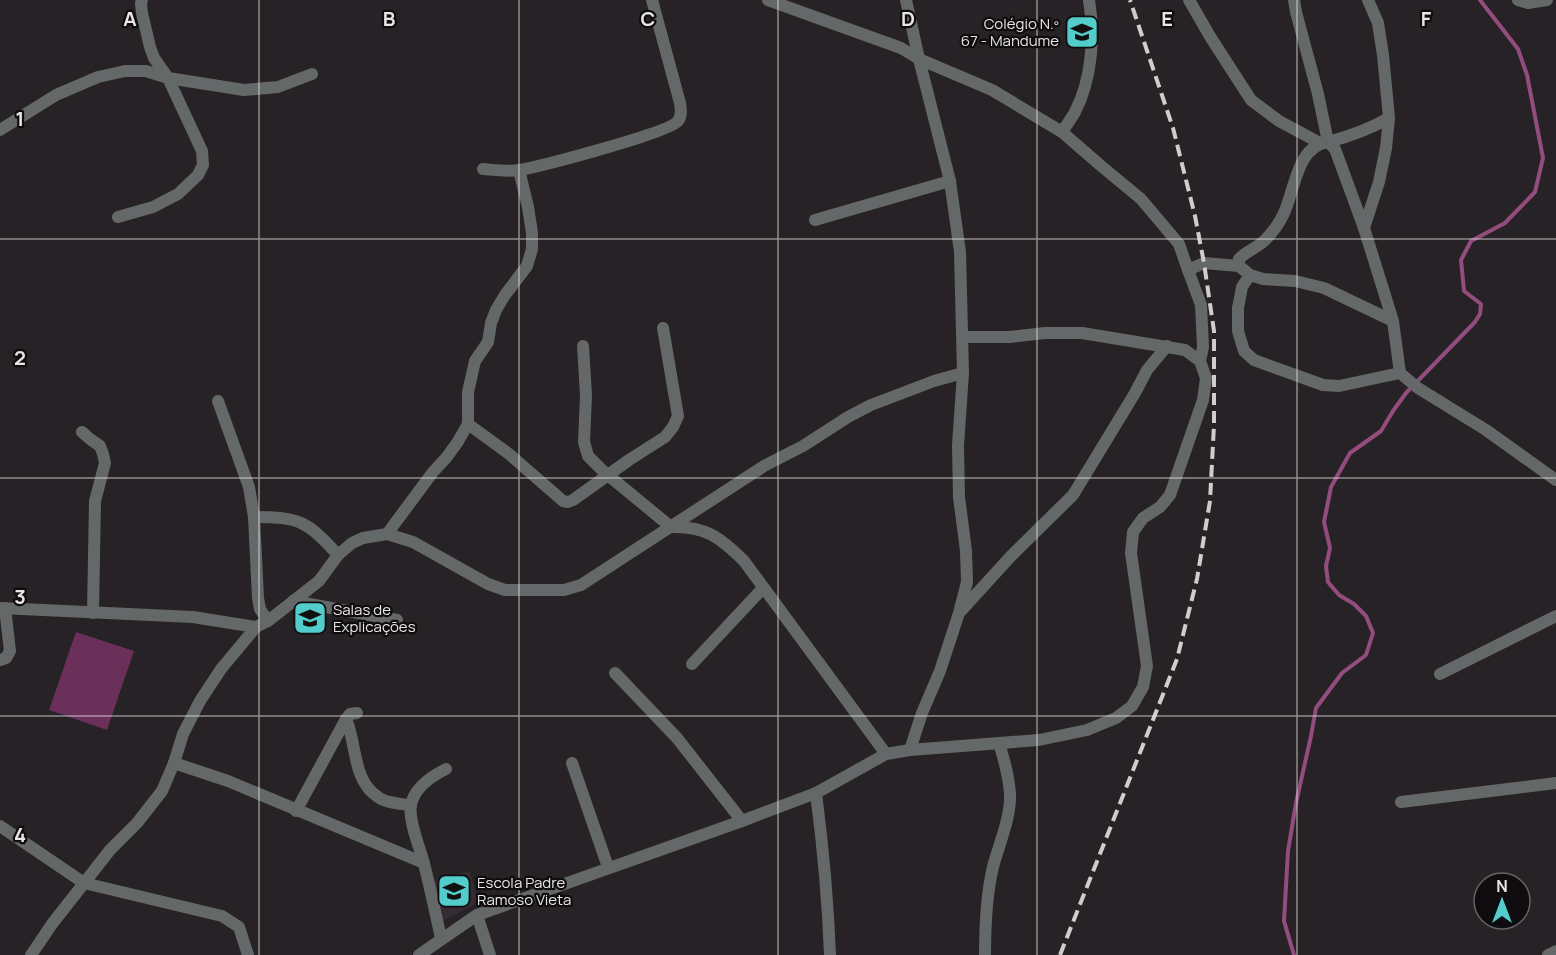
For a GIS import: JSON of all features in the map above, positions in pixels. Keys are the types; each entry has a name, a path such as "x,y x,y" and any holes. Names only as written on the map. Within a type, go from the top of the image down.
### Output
{"street":[{"path":"483,169 519,170 632,140 678,122 681,113 680,103 652,0"},
{"path":"419,955 477,915 816,793 886,754 1039,740 1087,730 1116,718 1132,706 1143,687 1147,666 1131,553 1133,532 1143,518 1160,507 1170,495 1203,400 1206,378 1200,361 1203,347 1202,305 1179,244 1141,199 1062,132 992,90 919,59 901,48 768,0"},
{"path":"906,0 950,181 960,252 963,373 958,445 959,497 966,551 967,582 940,671 922,713 910,750"},
{"path":"1062,132 1075,112 1089,71 1091,36 1089,0"},
{"path":"1189,0 1251,100 1279,121 1335,149 1364,228 1393,321 1403,375 1418,388 1554,476"},
{"path":"1294,0 1318,94 1324,142"},
{"path":"1364,228 1379,182 1389,118 1378,23 1368,0"},
{"path":"1518,0 1528,3 1547,0"},
{"path":"118,217 153,207 178,194 198,175 203,165 202,151 168,78 154,58 141,1"},
{"path":"0,130 56,95 98,77 125,70 146,70 168,78 244,90 278,87 312,74"},
{"path":"1239,266 1239,259 1265,241 1283,215 1299,167 1312,148 1324,142 1370,130 1389,118"},
{"path":"387,534 452,451 468,424 468,392 475,361 488,342 495,310 527,266 532,249 532,233 519,170"},
{"path":"815,220 950,181"},
{"path":"1188,270 1204,263 1239,266 1250,275 1263,279 1295,281 1324,288 1393,321"},
{"path":"1250,275 1242,287 1238,308 1238,331 1244,351 1254,360 1323,385 1339,386 1403,375"},
{"path":"468,424 509,454 563,501 573,500 664,437 674,427 678,416 663,328"},
{"path":"963,337 1082,333 1185,350 1200,361"},
{"path":"583,346 586,395 584,442 588,456 595,465 671,527 689,526 727,543 744,561 886,754"},
{"path":"959,613 1011,556 1073,495 1147,370 1167,346"},
{"path":"31,955 52,924 110,850 162,791 183,734 200,701 221,669 255,627 268,621 319,581 338,555 352,543 363,538 387,534 413,542 488,584 505,590 564,590 581,585 764,466 803,446 856,413 934,381 963,373"},
{"path":"218,401 249,487 254,517 258,598 260,609 268,621"},
{"path":"82,432 100,446 105,463 95,501 93,613"},
{"path":"254,517 294,519 321,536 338,555"},
{"path":"692,664 763,588"},
{"path":"293,601 398,620"},
{"path":"0,660 6,658 9,651 3,608 193,617 255,627"},
{"path":"1440,674 1556,616"},
{"path":"615,673 676,738 742,821"},
{"path":"296,811 352,716 352,737 358,768 366,786 379,798 411,805"},
{"path":"985,955 985,918 993,869 1011,795 999,743"},
{"path":"174,763 228,781 424,863"},
{"path":"572,763 608,867"},
{"path":"441,938 412,822 411,805 416,793 432,776 446,769"},
{"path":"1401,802 1556,783"},
{"path":"816,793 828,904 830,955"},
{"path":"0,826 84,883 222,916 239,927 248,955"},
{"path":"477,915 490,955"},
{"path":"1548,955 1556,951"}],"shaded area":[{"path":"76,632 134,651 107,730 49,710"},
{"name":"Escola Padre Ramoso Vieta","path":"470,871 478,903 442,921 431,881"}],"waterway":[{"path":"1294,955 1284,921 1288,851 1316,708 1342,673 1366,655 1373,633 1366,616 1354,604 1339,595 1328,582 1326,566 1330,548 1324,522 1331,487 1350,453 1381,431 1406,393 1475,322 1480,314 1481,304 1464,291 1461,260 1471,241 1505,223 1535,192 1543,158 1527,75 1518,49 1480,0"}],"railway":[{"path":"1060,955 1177,659 1197,579 1210,501 1214,425 1214,331 1204,263 1173,128 1130,0"}],"place":[{"name":"Colégio N.º 67 - Mandume","path":"1082,32"},
{"name":"Salas de Explicações","path":"310,618"},
{"name":"Escola Padre Ramoso Vieta","path":"454,891"}]}
